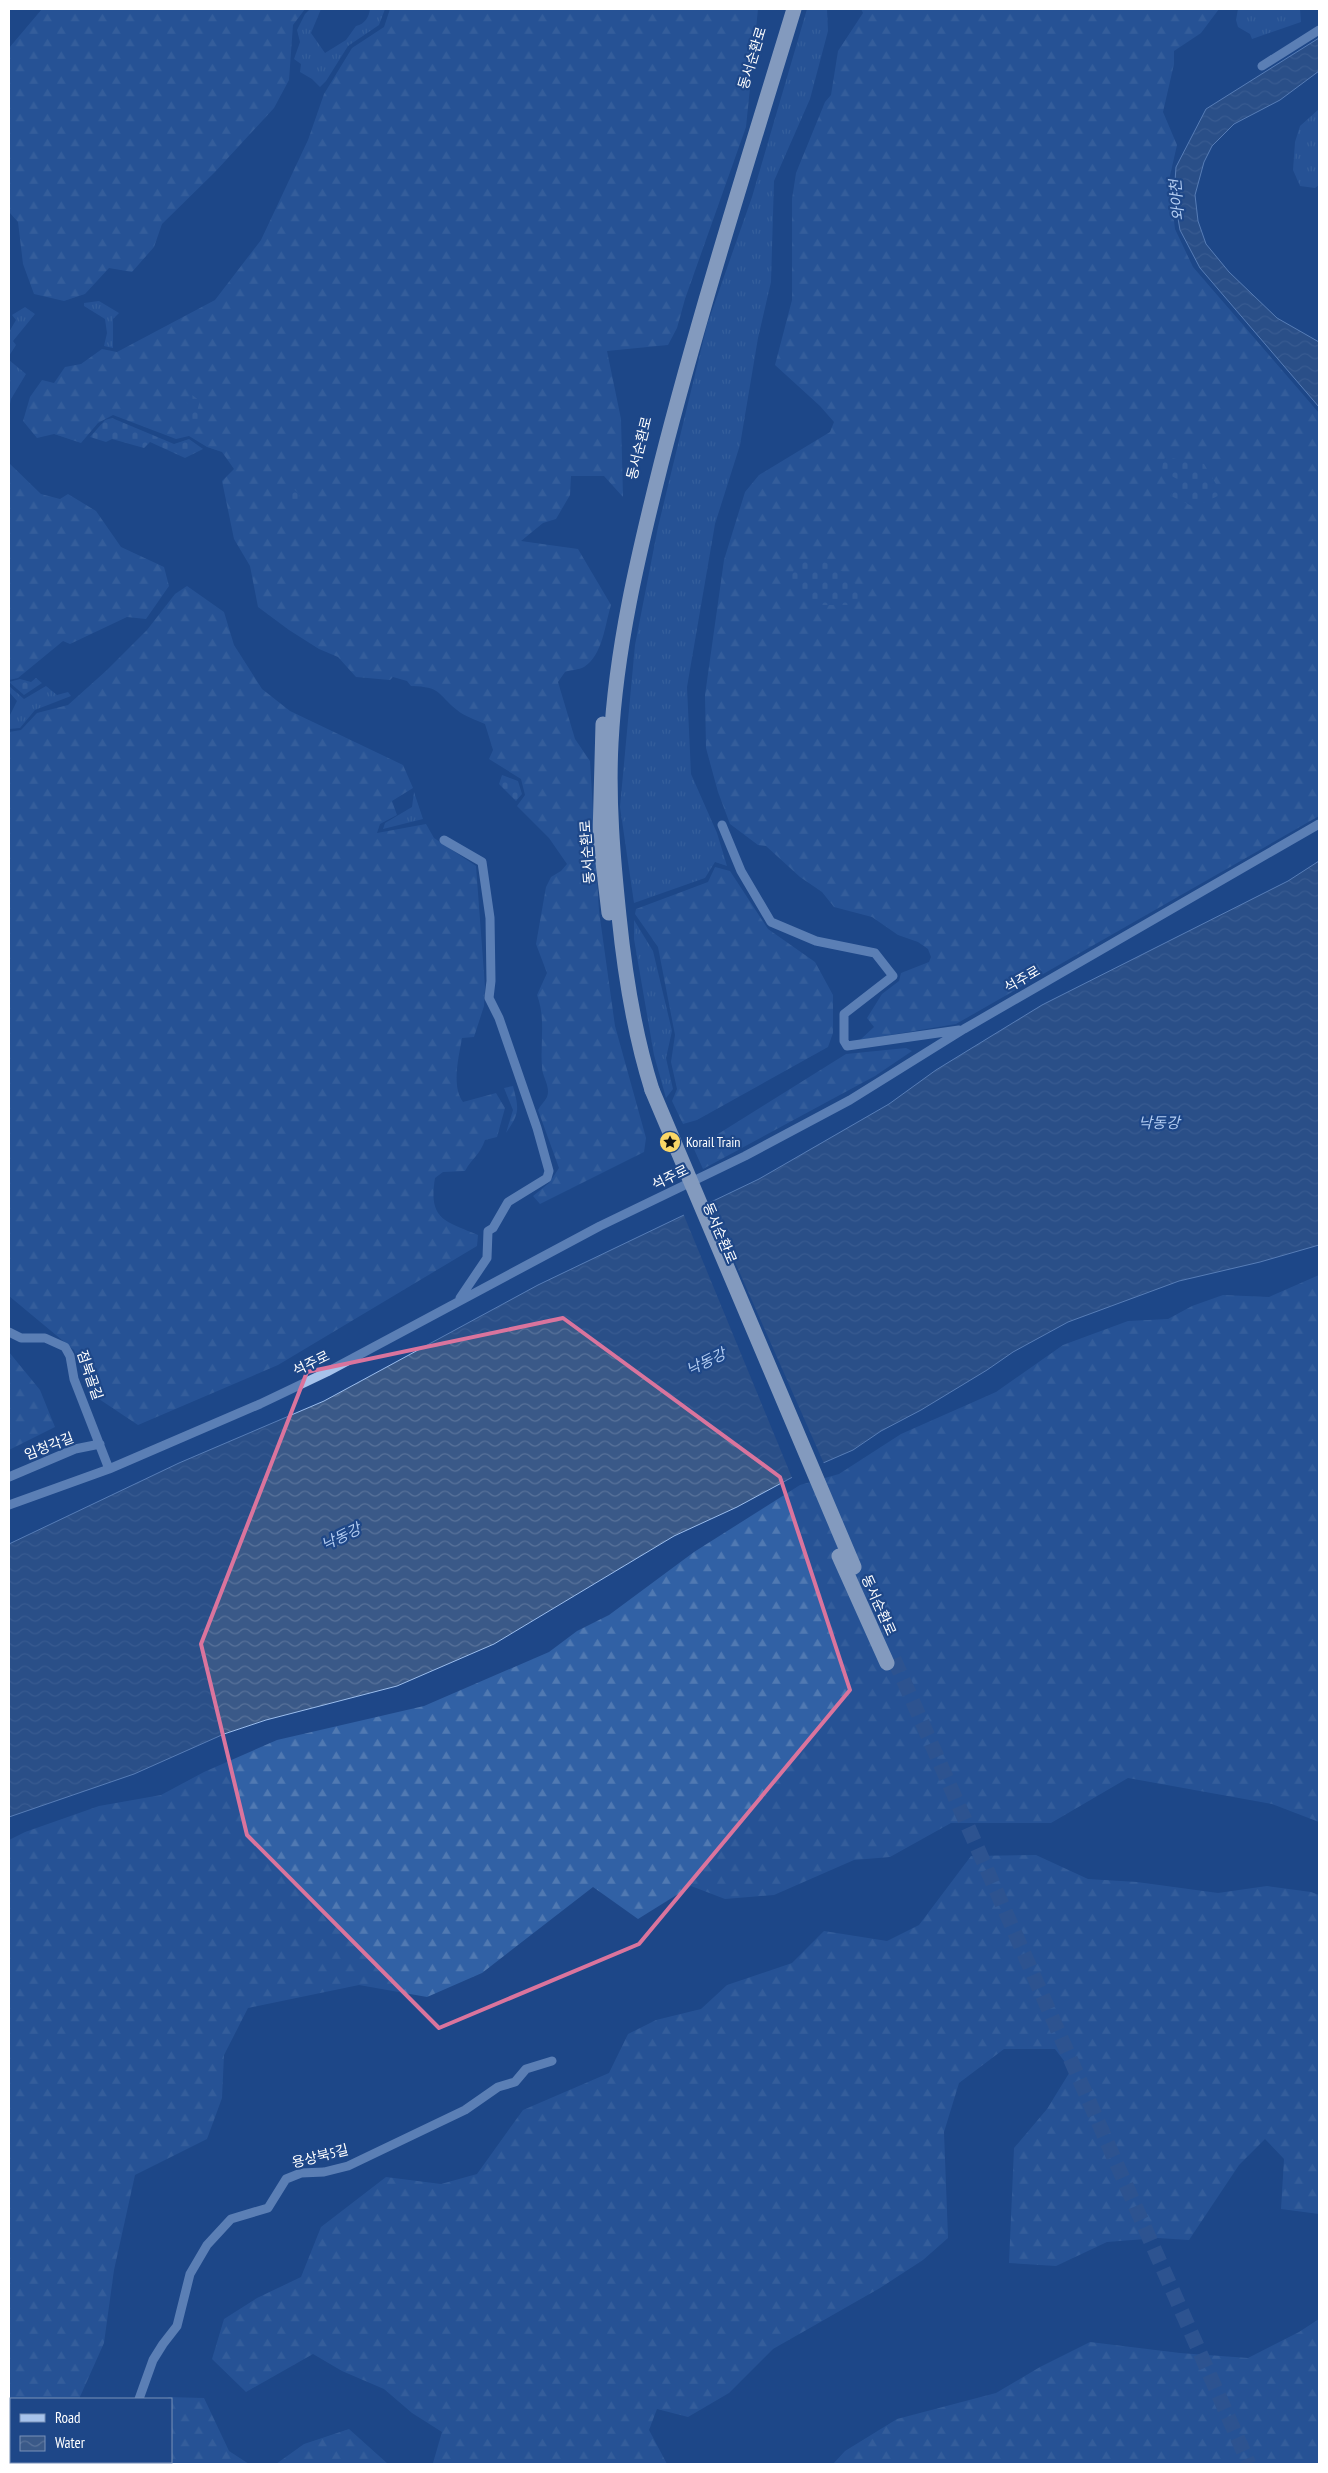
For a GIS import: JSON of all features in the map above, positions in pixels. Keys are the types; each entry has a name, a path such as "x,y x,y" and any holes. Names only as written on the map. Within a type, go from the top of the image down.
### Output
{"highway":[{"name":"동서순환로","path":"784,9 674,376 626,566 609,658 600,748 600,838 616,978 628,1042 647,1090 840,1556 891,1661 854,1567 647,1090 625,972 611,833 611,743 620,653 637,561 684,371 794,9"}],"street":[{"path":"1262,66 1319,30"},
{"name":"석주로","path":"9,1505 109,1469 260,1404 326,1372 600,1226 745,1156 850,1100 964,1029 1319,824"},
{"path":"722,825 741,871 771,922 816,941 875,953 893,976 844,1014 844,1041 847,1046 964,1029"},
{"path":"444,840 482,862 490,918 491,981 488,998 498,1018 537,1128 549,1171 547,1178 508,1202 493,1228 488,1231 487,1258 459,1300"},
{"name":"점북골길","path":"9,1332 21,1338 45,1338 65,1347 70,1356 74,1379 109,1469"},
{"name":"임청각길","path":"9,1477 75,1449 100,1444"},
{"name":"용상북5길","path":"139,2398 154,2360 163,2344 177,2326 190,2274 207,2245 231,2219 268,2208 286,2179 301,2173 324,2172 348,2166 465,2110 498,2087 516,2082 526,2069 552,2061"}],"highlighted area":[{"path":"563,1318 780,1477 850,1690 639,1944 439,2028 247,1835 201,1644 307,1372"}],"green space":[{"path":"42,9 305,9 293,25 289,80 274,108 215,172 162,224 154,247 132,272 109,268 85,294 64,301 34,294 23,264 18,222 9,212 9,48"},
{"path":"310,9 321,9 311,33 325,53 346,40 356,26 366,20 370,9 385,9 379,25 348,46 326,81 320,87 312,79 300,72 301,64 294,59 300,42 297,30 305,14"},
{"path":"390,9 758,9 746,127 685,299 677,328 668,345 607,351 621,419 623,497 604,476 571,476 570,495 556,519 543,523 521,541 578,549 611,605 602,639 595,655 584,667 565,672 558,682 575,739 590,761 599,911 615,1026 646,1138 644,1152 540,1204 533,1196 549,1183 559,1168 538,1110 548,1093 542,1071 542,1022 537,995 547,973 536,944 546,887 551,877 561,871 567,864 549,838 517,806 525,795 521,779 489,759 493,750 485,724 460,712 434,690 411,686 407,681 393,677 390,680 356,677 338,657 319,649 258,607 250,566 234,539 222,481 234,469 222,452 207,447 189,436 176,439 113,415 98,423 81,443 54,434 37,438 23,421 30,397 42,380 54,383 65,367 81,364 102,349 117,352 215,300 261,240 308,140 324,94 352,48 384,27"},
{"path":"807,9 827,9 828,31 810,99 774,181 771,282 758,338 740,445 715,524 687,687 691,774 717,833 727,866 715,862 705,878 634,903 620,807 635,645 658,527 707,325 752,197"},
{"path":"861,9 1219,9 1201,33 1174,51 1174,64 1163,112 1177,145 1169,180 1175,229 1193,267 1319,413 1319,816 956,1024 860,1040 874,1027 867,1018 882,994 899,981 901,973 929,962 931,957 928,949 918,942 898,935 872,917 834,907 822,892 800,877 766,846 758,845 730,824 718,792 706,748 705,695 724,560 745,492 759,475 830,432 834,422 820,406 775,365 792,300 792,199 796,173 825,102 831,95 838,51 863,13"},
{"path":"1238,9 1300,9 1301,22 1252,39 1250,34 1238,27 1236,20"},
{"path":"1319,109 1319,185 1315,188 1300,186 1293,170 1295,142 1300,126"},
{"path":"99,301 119,313 113,319 113,348 104,346 107,333 105,319 84,306 84,303"},
{"path":"25,307 35,314 13,341 16,345 9,356 9,332 16,320 12,315"},
{"path":"9,360 26,374 11,399 9,410"},
{"path":"192,395 200,401 197,411 201,413 202,422 193,422 190,416 191,407 184,400"},
{"path":"112,418 174,444 189,439 203,449 185,458 150,442 144,448 112,439 106,442 90,437 105,420"},
{"path":"1165,457 1204,464 1222,494 1194,507 1171,496 1177,479 1161,470"},
{"path":"9,463 41,494 60,499 68,494 96,511 121,547 164,567 169,586 146,619 127,617 70,644 63,641 18,678 9,680"},
{"path":"294,489 299,494 298,502 290,505 283,490"},
{"path":"819,560 833,566 854,583 861,596 855,605 809,605 789,580 797,563"},
{"path":"187,586 224,612 234,645 262,689 290,711 403,765 413,788 392,801 397,815 380,824 377,833 426,824 434,838 476,866 485,987 484,1006 474,1037 462,1038 457,1071 457,1088 463,1102 496,1093 505,1108 497,1137 485,1140 481,1149 465,1171 443,1172 435,1178 433,1192 437,1211 448,1222 478,1235 477,1246 278,1365 138,1425 90,1393 74,1350 9,1296 9,732 21,730 37,713 68,705 147,630 175,594"},
{"path":"36,678 42,683 24,695 9,682 20,679 31,682"},
{"path":"9,686 24,699 46,686 57,695 68,692 71,696 35,710 20,728 9,729 9,717 17,701 9,692"},
{"path":"502,775 518,781 522,794 516,801 499,784"},
{"path":"414,792 423,819 383,829 385,823 412,807"},
{"path":"715,867 730,871 768,929 815,962 833,995 833,1033 828,1047 697,1120 683,1124 672,1101 677,1089 671,1062 675,1035 658,947 635,914 636,909 708,882"},
{"path":"634,920 653,951 672,1031 666,1058 673,1089 666,1098 654,1055 634,939"},
{"path":"906,1048 912,1051 875,1076 703,1169 694,1149 846,1054"},
{"path":"513,1086 517,1111 506,1133 513,1110 504,1088"},
{"path":"1319,1275 1319,1822 1272,1804 1128,1778 1051,1823 951,1823 890,1857 854,1860 774,1895 725,1899 691,1886 638,1919 593,1887 482,1973 427,1997 359,1985 248,2008 224,2055 222,2098 207,2139 135,2175 114,2270 104,2343 79,2398 10,2398 10,2463 35,2463 9,2464 9,1840 25,1832 99,1806 161,1795 204,1772 277,1740 424,1706 549,1652 577,1631 609,1615 694,1552 800,1485 839,1474 901,1434 996,1392 1063,1345 1128,1321 1168,1319 1192,1306 1223,1295 1269,1297"},
{"path":"9,1352 40,1390 55,1427 9,1450"},
{"path":"1036,1855 1088,1879 1137,1882 1218,1893 1267,1886 1311,1892 1319,1895 1319,2214 1281,2209 1284,2159 1265,2139 1239,2165 1189,2240 1158,2238 1107,2242 1056,2266 1009,2263 1014,2148 1047,2109 1071,2070 1055,2049 1004,2049 959,2083 944,2132 948,2238 923,2260 880,2288 773,2349 729,2393 688,2417 657,2409 649,2430 667,2464 392,2464 433,2463 442,2432 412,2413 384,2389 342,2371 313,2354 246,2392 212,2359 224,2319 257,2298 301,2277 321,2227 386,2177 441,2184 477,2174 523,2110 609,2073 628,2034 656,2020 701,2009 727,1985 792,1963 824,1931 887,1941 919,1925 971,1856"},
{"path":"1319,2319 1319,2464 833,2464 845,2451 897,2419 996,2393 1040,2367 1090,2342 1180,2353 1248,2358 1299,2332"},
{"path":"167,2397 204,2398 229,2451 249,2464 166,2464 172,2463 172,2398"},
{"path":"349,2429 388,2464 276,2464 304,2444"}],"water":[{"name":"와야천","path":"1319,38 1319,71 1280,100 1234,124 1212,146 1204,162 1195,195 1198,221 1206,244 1229,272 1277,318 1319,342 1319,407 1200,268 1180,230 1174,195 1176,167 1206,109"},
{"name":"낙동강","path":"1319,861 1319,1245 1260,1262 1179,1281 1068,1322 1013,1352 987,1370 921,1410 881,1431 853,1450 800,1473 737,1507 674,1536 494,1644 397,1686 266,1720 224,1734 134,1774 9,1817 9,1544 179,1463 324,1401 538,1285 759,1179 889,1104 936,1070 1042,1005 1288,881"}],"pier":[{"path":"708,1201 825,1466 793,1480 683,1213"}],"tunnel":[{"path":"894,1659 1249,2464"}],"place":[{"name":"Korail Train","path":"670,1142"}]}
